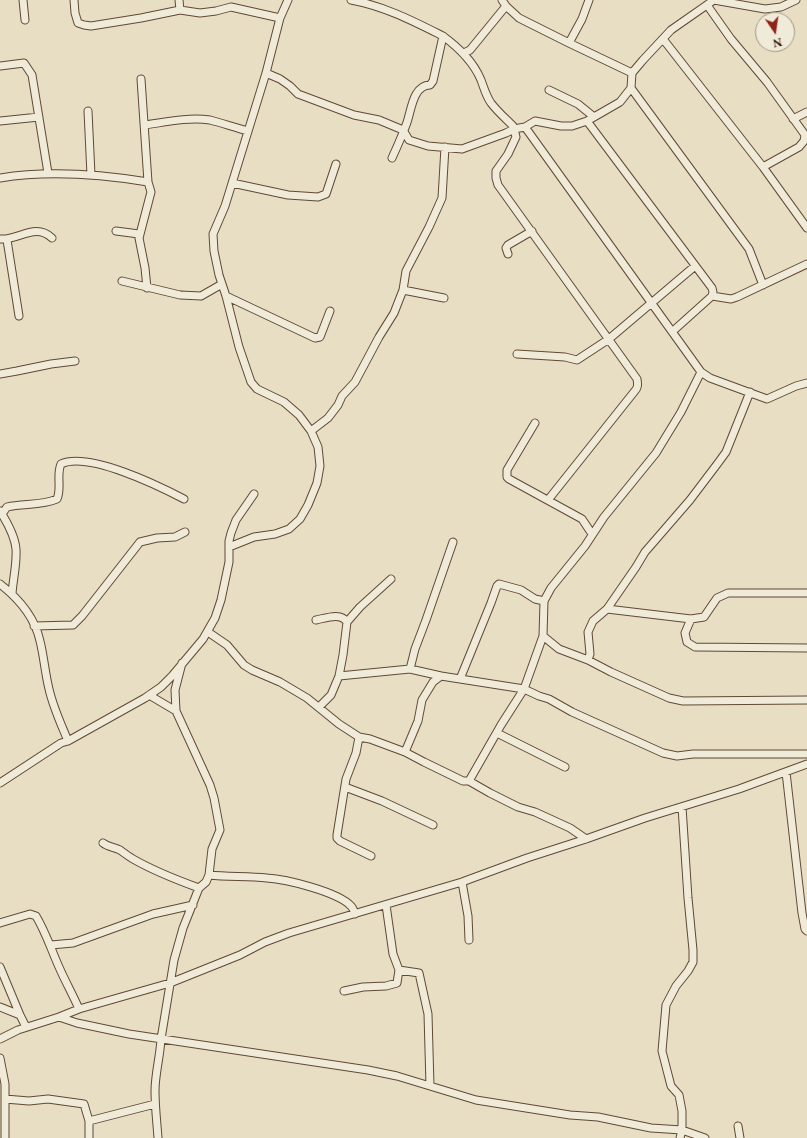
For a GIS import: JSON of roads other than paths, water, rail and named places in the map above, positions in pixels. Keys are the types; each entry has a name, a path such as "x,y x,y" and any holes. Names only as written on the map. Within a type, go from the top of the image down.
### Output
{"street":[{"path":"23,0 25,20"},
{"path":"74,0 75,13 78,23 84,25 110,23 180,10 200,13 216,11 231,4 280,18"},
{"path":"179,0 180,10"},
{"path":"229,547 254,537 275,534 289,529 300,519 308,505 317,483 320,466 318,447 311,431 299,414 284,402 257,390 251,382 239,347 214,251 213,234 225,206 266,73 280,18 288,0"},
{"path":"350,0 389,10 443,36 464,53 476,71 490,102 513,126 514,129 516,137 508,154 496,171 498,185 637,379 637,388 548,500"},
{"path":"569,43 582,19 589,0"},
{"path":"266,73 280,79 298,94 354,115 379,120 403,130 409,140 428,146 462,149 514,129 525,128 535,121 561,126 572,126 591,119 620,102 631,88 632,72 671,30 714,0 765,9 781,7 796,0"},
{"path":"464,53 470,50 504,3 519,18 632,72"},
{"path":"707,5 767,82 805,135 804,141 799,147 763,167"},
{"path":"392,158 406,125 411,105 420,89 425,85 430,85 433,81 443,36"},
{"path":"663,39 763,167 807,228"},
{"path":"0,66 24,63 32,74 48,173"},
{"path":"141,79 148,182 151,192 139,234 147,288"},
{"path":"631,88 749,249 763,285"},
{"path":"549,90 578,104 591,119 712,288 712,296 673,331"},
{"path":"88,111 91,174"},
{"path":"793,119 807,112"},
{"path":"0,121 39,116"},
{"path":"145,125 199,119 210,120 248,131"},
{"path":"525,128 673,331 700,372 710,378 767,399 807,383"},
{"path":"311,431 328,418 338,405 342,396 355,382 379,337 394,313 403,290 406,271 442,198 445,147"},
{"path":"232,183 288,194 318,197 326,194 336,164"},
{"path":"0,178 26,174 48,173 91,174 148,182"},
{"path":"18,316 3,239 41,231 52,238"},
{"path":"116,231 139,234"},
{"path":"508,254 506,248 508,245 532,231"},
{"path":"712,296 731,299 807,264"},
{"path":"517,354 565,357 577,360 609,339 695,266"},
{"path":"122,281 180,295 201,296 222,284"},
{"path":"403,290 444,298"},
{"path":"226,296 315,338 320,337 330,311"},
{"path":"0,374 75,361"},
{"path":"469,781 524,688 543,636 544,601 551,588 656,453 681,412 700,372"},
{"path":"588,660 590,654 588,632 593,621 607,609 636,568 645,552 690,500 726,452 750,392"},
{"path":"535,423 506,474 509,479 582,519 592,534"},
{"path":"12,594 16,548 1,513 7,507 17,504 46,502 57,499 60,489 59,468 61,464 67,461 89,463 121,471 184,499"},
{"path":"0,783 61,743 68,741 149,696 172,676 208,632 221,600 229,562 229,540 236,520 254,494"},
{"path":"34,626 73,625 82,616 140,542 157,538 175,537 185,532"},
{"path":"410,669 415,649 453,542"},
{"path":"319,707 331,695 339,676 347,622 360,607 391,579"},
{"path":"0,584 21,603 40,639 49,692 68,741"},
{"path":"460,679 499,584 521,590 535,600 544,601"},
{"path":"607,609 691,619 704,617 717,598 728,593 807,593"},
{"path":"316,620 339,616 344,618 347,622"},
{"path":"691,619 685,633 687,642 695,647 807,648"},
{"path":"208,632 228,645 244,666 292,689 312,701 339,724 359,737 370,739 405,752 463,781 469,781 518,807 535,812 570,828 586,839"},
{"path":"543,636 559,649 588,660 610,672 669,698 683,701 807,700"},
{"path":"158,1138 155,1092 156,1072 161,1052 161,1039 170,983 182,928 199,888 206,882 209,875 212,849 219,836 220,825 214,798 205,771 176,711 175,690 182,663"},
{"path":"339,676 410,669 441,676 524,688 539,696 549,699 572,712 663,753 678,756 693,754 807,754"},
{"path":"405,752 418,721 422,700 433,682 441,676"},
{"path":"149,696 176,711"},
{"path":"497,733 565,767"},
{"path":"359,737 356,753 346,779 337,838 340,841 371,856"},
{"path":"0,1039 18,1030 59,1018 79,1009 170,983 240,955 265,942 289,933 462,882 527,858 645,818 739,789 807,764"},
{"path":"786,772 802,913 805,929 807,931"},
{"path":"345,787 433,825"},
{"path":"680,1138 682,1130 682,1111 679,1095 671,1086 662,1051 666,1005 676,986 693,962 682,807"},
{"path":"103,842 109,847 120,850 134,860 150,868 199,888"},
{"path":"209,875 268,878 310,886 338,898 351,906 355,914"},
{"path":"462,882 468,916 469,940"},
{"path":"51,945 73,943 153,914 193,905"},
{"path":"344,991 363,987 386,986 397,983 399,970 393,954 386,905"},
{"path":"0,923 30,914 36,916 51,945 60,969 73,993 79,1009"},
{"path":"0,966 26,1027"},
{"path":"399,970 419,973 428,1014 430,1086"},
{"path":"0,1007 20,1015"},
{"path":"59,1018 161,1039 368,1070 476,1100 570,1115 598,1117 651,1128 682,1130 705,1138"},
{"path":"0,1058 5,1084 4,1138"},
{"path":"5,1099 29,1101 48,1099 84,1104 89,1121 89,1138"},
{"path":"89,1121 156,1104"},
{"path":"738,1126 740,1138"}]}
